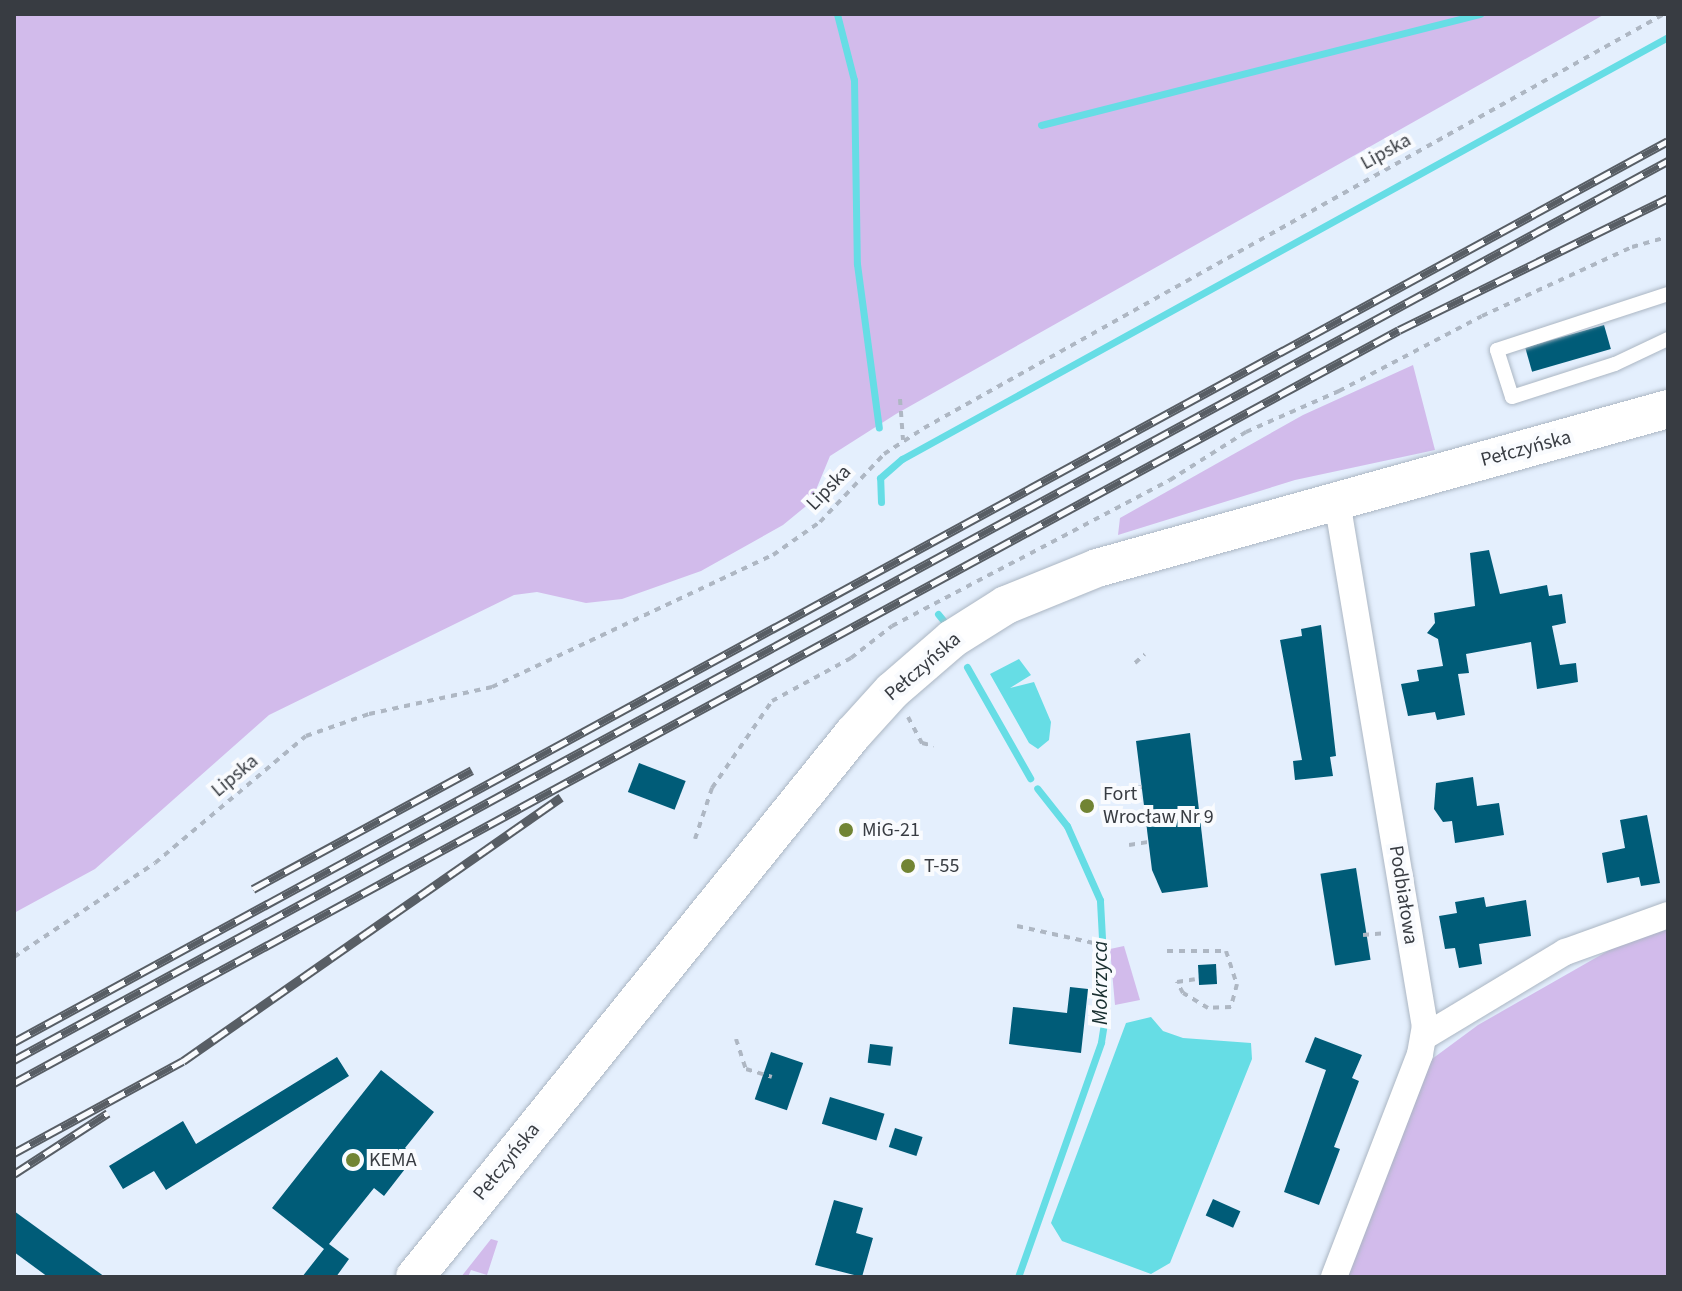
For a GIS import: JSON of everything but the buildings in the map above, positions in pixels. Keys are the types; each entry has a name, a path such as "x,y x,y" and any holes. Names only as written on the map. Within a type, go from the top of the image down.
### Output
{"main road":[{"name":"Pełczyńska","path":"415,1277 827,766 927,659 1006,605 1070,577 1668,409"}],"street":[{"name":"Podbiałowa","path":"1334,1277 1424,1037 1337,501"},
{"path":"1424,1037 1565,952 1668,915"}],"lane":[{"path":"1668,294 1497,350 1512,397 1615,364 1668,339"}],"path":[{"name":"Lipska","path":"14,957 155,863 306,736 369,714 492,687 773,555 820,522 884,454 904,441 1664,14"},
{"path":"695,839 712,788 772,701 851,658 892,626 1170,480 1246,432 1339,391 1482,316 1632,247 1668,237"},
{"path":"900,399 904,441"},
{"path":"1135,663 1145,654"},
{"path":"904,712 922,743 934,746"},
{"path":"1124,789 1142,787"},
{"path":"1129,845 1149,842"},
{"path":"1017,926 1098,944 1099,963 1109,962"},
{"path":"1167,951 1226,951 1237,984 1231,1007 1208,1008 1183,993 1177,982 1195,979"},
{"path":"736,1039 746,1069 772,1077"}],"shaded area":[{"path":"14,14 1605,14 896,414 830,456 811,502 783,525 701,571 622,599 586,603 537,592 514,595 269,715 95,869 14,913"},
{"path":"1413,365 1435,450 1295,480 1118,535 1120,518 1303,415"},
{"path":"1668,928 1668,1277 1343,1277 1432,1059 1478,1025 1613,948"},
{"path":"1124,946 1140,1000 1115,1005 1110,949"},
{"path":"491,1239 498,1241 487,1275 471,1270 468,1277 461,1277"}],"water":[{"path":"1019,659 1031,675 1010,688 1034,682 1051,722 1049,740 1038,749 1029,743 990,674"},
{"path":"1151,1017 1163,1031 1183,1038 1251,1043 1252,1059 1170,1263 1151,1274 1062,1241 1051,1223 1126,1023"}],"waterway":[{"path":"837,14 854,80 857,264 879,428"},
{"path":"1041,125 1480,14"},
{"path":"881,502 880,478 902,459 1668,37"},
{"name":"Mokrzyca","path":"938,614 943,620"},
{"name":"Mokrzyca","path":"967,667 1030,778"},
{"name":"Mokrzyca","path":"1018,1277 1101,1042 1106,1012 1100,900 1067,826 1037,788"}],"railway":[{"path":"14,1042 1668,141"},
{"path":"14,1060 1668,161"},
{"path":"14,1083 1399,330 1668,198"},
{"path":"253,889 472,770"},
{"path":"14,1153 183,1061 561,797"},
{"path":"14,1174 108,1113"}],"place":[{"name":"Fort Wrocław Nr 9","path":"1087,806"},
{"name":"MiG-21","path":"846,830"},
{"name":"T-55","path":"908,866"},
{"name":"KEMA","path":"353,1160"}]}
